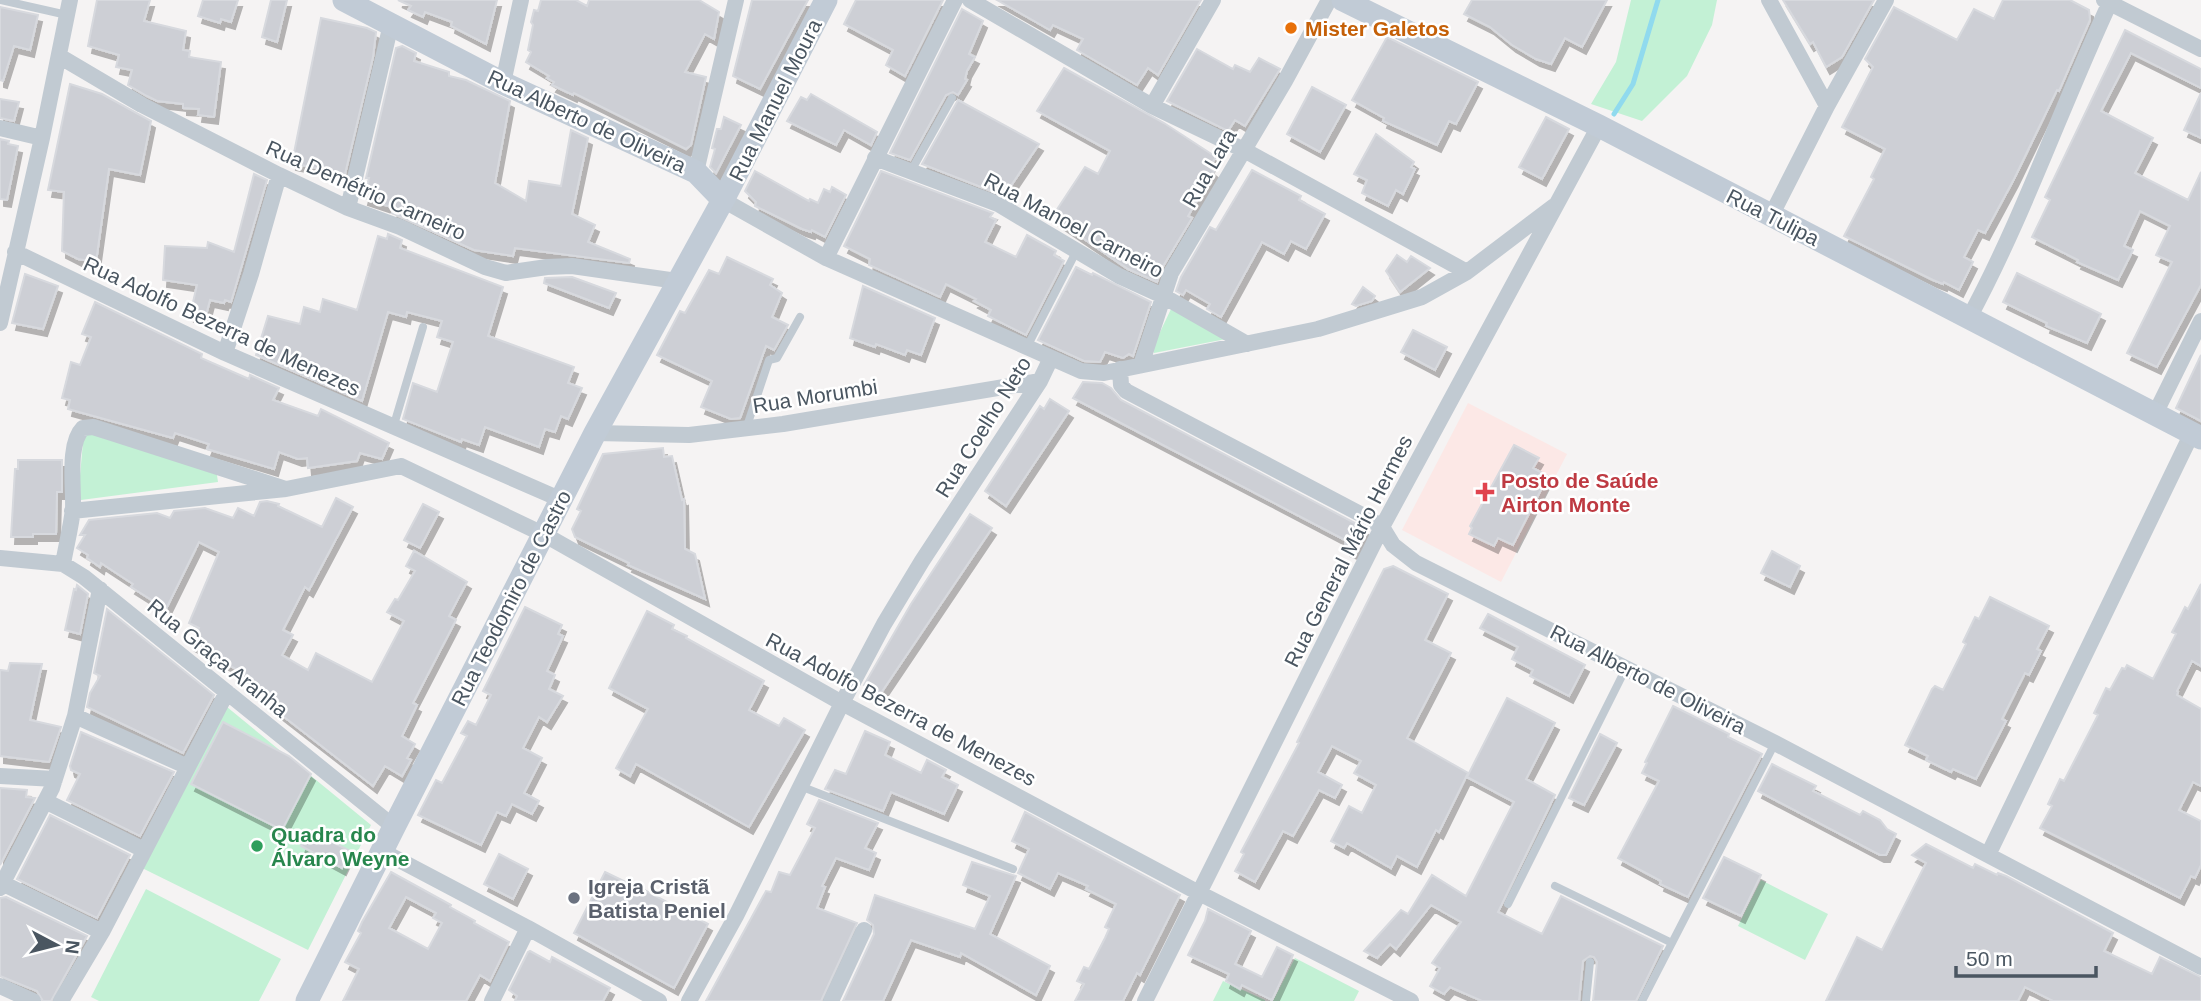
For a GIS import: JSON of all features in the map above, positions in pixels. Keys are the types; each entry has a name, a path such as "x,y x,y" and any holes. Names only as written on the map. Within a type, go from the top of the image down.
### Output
{"street":[{"name":"Rua Alberto de Oliveira","path":"344,0 503,83 696,172 723,200 826,258 1051,358"},
{"path":"503,83 521,0"},
{"path":"696,172 736,0"},
{"name":"Rua Manuel Moura","path":"723,200 826,0"},
{"path":"826,258 955,0"},
{"path":"970,0 1152,106 1244,150 1467,272"},
{"path":"1152,106 1213,0"},
{"name":"Rua Lara","path":"1141,365 1171,274 1285,81 1329,0"},
{"name":"Rua Tulipa","path":"1343,0 1599,126 2196,436"},
{"path":"1769,0 1827,106"},
{"path":"1771,216 1827,106 1886,0"},
{"path":"1969,318 1998,264 2109,1 2201,49"},
{"path":"0,323 69,7"},
{"path":"348,208 391,24"},
{"name":"Rua Demétrio Carneiro","path":"59,56 142,105 278,175 485,267 506,274 547,267 572,267 677,281"},
{"name":"Rua General Mário Hermes","path":"1145,1001 1382,527 1599,126"},
{"path":"0,128 42,138"},
{"name":"Rua Manoel Carneiro","path":"875,158 998,204 1119,276 1163,296 1247,344"},
{"path":"225,353 251,274 278,175"},
{"name":"Rua Teodomiro de Castro","path":"307,1001 595,433 723,200"},
{"name":"Rua Coelho Neto","path":"688,1001 736,916 884,624 1040,380 1051,358 1081,371 1104,373 1318,329 1422,297 1467,272 1559,202"},
{"name":"Rua Adolfo Bezerra de Menezes","path":"15,252 225,353 562,500"},
{"path":"2155,414 2201,321"},
{"name":"Rua Alberto de Oliveira","path":"1120,369 1121,385 1126,391 1382,527 1393,545 1416,563 1776,743 2201,967"},
{"name":"Rua Morumbi","path":"595,433 689,435 746,429 1040,380"},
{"path":"63,564 72,511 74,446 76,435 83,428 93,427 286,489"},
{"path":"1987,855 2196,436"},
{"path":"72,511 286,489 401,466 413,437"},
{"name":"Rua Adolfo Bezerra de Menezes","path":"401,466 545,535 842,703 1199,893 1411,1001"},
{"name":"Rua Graça Aranha","path":"0,558 63,564 100,589 394,827"},
{"path":"100,589 75,716 55,779 1,886 102,932"},
{"path":"61,1001 102,932 227,692"},
{"path":"75,716 188,767"},
{"path":"0,776 55,779"},
{"path":"45,801 144,850"},
{"path":"382,851 659,1001"},
{"path":"492,1001 528,928"},
{"path":"831,1001 864,930"},
{"path":"0,986 33,1001"}],"lane":[{"path":"1,0 69,7"},
{"path":"911,172 952,98"},
{"path":"1027,347 1077,250"},
{"path":"746,429 769,360 777,358 800,317"},
{"path":"393,428 423,327"},
{"path":"1508,904 1626,668"},
{"path":"1642,1001 1776,743"},
{"path":"800,786 1013,869"},
{"path":"1555,886 1672,943"},
{"path":"1586,1001 1590,962"}],"shaded area":[{"name":"Posto de Saúde Airton Monte","path":"1468,403 1567,454 1501,582 1402,530"}],"green space":[{"path":"1631,0 1717,0 1712,25 1687,76 1642,121 1591,104 1616,62"},
{"path":"1171,309 1231,338 1154,353 1152,349"},
{"path":"90,433 216,469 218,482 81,500 78,498 83,442 84,437"},
{"name":"Quadra do Álvaro Weyne","path":"227,707 371,825 308,950 142,868"},
{"path":"1761,880 1828,914 1805,960 1738,926"},
{"path":"146,889 281,959 259,1001 99,1001 91,997"},
{"path":"1295,958 1359,991 1354,1001 1273,1001"},
{"path":"1223,981 1265,1000 1265,1001 1213,1001"}],"building":[{"path":"97,0 150,0 144,21 186,31 183,50 190,51 189,57 221,62 214,117 198,115 199,109 183,108 183,104 157,101 147,96 128,85 132,70 116,67 119,55 88,46"},
{"path":"203,0 238,0 231,22 221,19 220,23 198,16"},
{"path":"271,0 287,0 277,42 262,37"},
{"path":"398,0 497,0 486,44 451,26 452,22 425,12 423,17 408,10 411,6"},
{"path":"541,0 576,0 587,6 589,0 699,0 719,12 714,39 705,34 685,72 706,77 691,145 686,149 574,93 573,95 552,85 554,82 547,78 549,76 526,62 531,52 528,50 533,25 531,22 534,10 538,11"},
{"path":"752,0 808,0 760,89 733,76"},
{"path":"856,0 943,0 905,76 886,65 893,50 844,24"},
{"path":"997,0 1201,0 1158,75 1148,68 1137,85 1077,50 1083,39 1053,25 1050,30"},
{"path":"1472,0 1607,0 1582,47 1565,38 1551,64 1536,59 1512,45 1490,27 1464,14"},
{"path":"1783,0 1874,0 1842,57 1826,67 1813,42 1810,44"},
{"path":"2003,0 2070,0 2089,10 2090,20 2059,91 2057,90 2014,179 1985,233 1978,230 1964,257 1973,262 1959,290 1844,236 1874,179 1871,177 1885,149 1842,127 1873,67 1865,59 1894,7 1957,40 1974,9 1994,19"},
{"path":"0,7 38,15 30,50 14,46 3,81 0,80"},
{"path":"962,9 983,21 969,54 975,57 967,71 967,80 958,95 953,92 946,95 910,160 890,153"},
{"path":"321,18 376,32 373,57 345,174 292,163"},
{"path":"2125,30 2201,69 2201,88 2131,53 2101,111 2153,138 2135,173 2188,200 2201,172 2201,285 2157,367 2127,353 2172,262 2156,255 2170,226 2140,211 2124,246 2133,250 2118,280 2077,262 2078,260 2032,237 2050,200 2045,197"},
{"path":"1387,37 1478,82 1456,124 1449,121 1437,145 1383,121 1384,118 1352,100"},
{"path":"402,46 416,53 414,61 449,72 449,76 466,80 510,101 495,183 526,201 529,181 561,186 571,130 588,138 572,214 595,225 588,242 630,259 629,263 515,248 513,256 474,250 392,213 394,208 364,198 369,178 366,178 396,48"},
{"path":"1197,49 1233,69 1235,65 1250,72 1259,58 1280,69 1245,126 1235,120 1228,131 1167,101"},
{"path":"1064,68 1164,123 1216,157 1209,167 1214,171 1188,216 1192,218 1162,268 1157,282 1128,269 1052,217 1085,167 1098,174 1110,151 1037,111"},
{"path":"70,84 102,94 151,121 140,175 109,169 96,262 78,259 62,251 64,192 48,190"},
{"path":"1312,87 1346,105 1320,152 1287,134"},
{"path":"2201,93 2201,138 2184,130"},
{"path":"811,94 877,132 871,145 844,130 836,145 787,121 801,97 807,100"},
{"path":"0,99 19,102 14,121 0,118"},
{"path":"958,100 1039,144 1004,196 922,164"},
{"path":"724,117 741,125 716,173 710,167 715,149 712,148 717,129 721,129"},
{"path":"1546,117 1569,129 1542,179 1519,167"},
{"path":"1376,134 1414,162 1411,167 1415,169 1403,194 1396,190 1388,206 1362,193 1367,180 1354,174"},
{"path":"0,139 18,146 7,200 0,199"},
{"path":"1252,170 1301,196 1299,200 1325,214 1306,249 1291,241 1284,254 1262,242 1221,317 1207,309 1210,304 1186,290 1183,295 1176,291 1181,277 1210,227 1216,230"},
{"path":"755,171 809,201 810,199 818,203 824,189 830,192 832,187 846,195 825,237 755,206 756,202 745,191"},
{"path":"881,171 993,213 990,217 996,220 985,242 1016,257 1027,235 1056,251 1054,255 1064,261 1026,335 988,316 991,310 946,284 940,297 869,265 870,259 844,246"},
{"path":"254,174 267,180 231,302 210,300 205,319 190,315 197,285 163,280 165,246 207,248 208,242 234,252"},
{"path":"388,234 402,240 400,248 503,287 488,336 574,367 568,383 582,388 568,419 561,416 555,432 545,429 539,447 485,427 479,445 462,439 461,442 403,419 413,383 437,392 453,342 437,337 442,321 407,312 406,317 388,312 362,401 256,355 268,316 300,324 304,307 320,312 323,299 357,310 378,236 387,239"},
{"path":"1397,255 1407,262 1411,256 1430,268 1400,292 1386,271"},
{"path":"727,257 773,279 770,285 782,293 772,317 788,325 774,350 766,346 740,418 731,419 701,407 712,381 657,355 680,311 685,313 709,270 719,274"},
{"path":"1076,267 1151,302 1133,356 1129,354 1123,358 1105,352 1100,362 1084,361 1038,340"},
{"path":"2017,273 2101,314 2087,343 2046,326 2047,323 2003,302"},
{"path":"25,274 58,286 43,329 12,323"},
{"path":"572,277 616,293 609,308 544,283 545,278"},
{"path":"863,286 935,318 921,355 907,350 905,355 850,338"},
{"path":"1363,287 1375,296 1372,301 1356,306 1352,304"},
{"path":"95,302 202,354 201,358 249,379 250,375 279,388 273,400 318,416 321,409 389,443 382,459 360,453 357,461 308,468 307,458 298,459 279,452 274,469 207,449 209,444 175,433 173,438 68,409 70,400 62,398 71,362 80,365 91,337 82,334"},
{"path":"1413,330 1447,347 1435,370 1401,352"},
{"path":"2201,355 2201,421 2176,408"},
{"path":"1083,382 1102,383 1111,388 1121,400 1368,530 1356,553 1346,549 1345,540 1073,398"},
{"path":"1050,399 1069,411 1006,506 985,491 1040,406 1044,409"},
{"path":"1514,445 1539,458 1533,468 1548,476 1513,545 1498,538 1494,546 1469,534 1472,528 1470,526"},
{"path":"663,448 664,457 672,456 682,500 684,499 685,549 695,554 705,599 628,565 629,563 575,537 572,529 581,511 577,509 603,454"},
{"path":"18,460 62,460 62,492 57,492 56,534 11,537 15,469 18,469"},
{"path":"336,498 353,507 309,590 305,587 283,630 293,635 282,655 308,670 316,653 372,682 404,621 387,612 395,599 398,600 415,571 406,566 414,551 467,582 449,616 456,620 413,703 417,705 402,736 415,744 407,758 411,760 402,776 385,766 373,786 270,706 272,702 245,686 250,677 191,644 199,628 189,623 219,552 199,542 166,609 131,587 133,584 101,563 100,567 77,548 85,535 80,535 89,520 157,513 170,518 174,511 205,508 233,518 238,508 254,516 260,502 267,501 279,504 278,506 322,527"},
{"path":"423,504 439,512 420,548 404,540"},
{"path":"970,514 992,528 881,693 864,685 911,604"},
{"path":"1772,551 1800,566 1790,587 1761,573"},
{"path":"1393,566 1448,594 1425,640 1451,653 1407,738 1468,773 1439,832 1436,830 1417,867 1397,856 1391,868 1347,843 1344,848 1331,841 1349,806 1362,813 1376,785 1354,773 1361,761 1332,746 1318,772 1342,785 1335,798 1319,790 1293,836 1283,831 1255,882 1235,871 1244,854 1241,852 1299,743 1297,742 1384,569"},
{"path":"2201,584 2201,666 2192,661 2177,695 2201,709 2201,786 2193,782 2179,810 2201,821 2201,865 2195,878 2191,876 2180,898 2040,828 2052,806 2048,804 2060,779 2064,781 2098,715 2094,713 2106,688 2110,690 2122,668 2125,669 2127,665 2153,679 2176,634 2172,632"},
{"path":"77,585 88,594 80,634 65,630"},
{"path":"1990,597 2049,626 2037,649 2041,651 2029,675 2025,673 2002,719 2006,721 1976,779 1953,769 1951,772 1926,760 1928,756 1905,745 1932,689 1935,686 1943,690 1966,644 1963,642 1975,617 1979,619"},
{"path":"525,607 562,625 558,634 563,636 547,671 555,675 549,689 563,696 547,722 539,717 523,748 542,758 524,793 539,801 532,814 512,804 506,816 497,812 481,845 418,815 436,780 442,783 467,736 461,733 468,721 476,725 491,695 483,691"},
{"path":"107,609 214,695 183,753 87,707 90,693 100,676 94,673"},
{"path":"647,611 674,625 672,629 687,636 686,638 764,681 749,710 779,726 784,718 805,730 749,827 636,764 630,776 616,768 648,709 609,688"},
{"path":"1488,614 1585,665 1569,696 1530,676 1533,670 1512,659 1518,647 1480,628"},
{"path":"10,663 42,664 30,720 61,727 49,762 0,756 0,670 8,671"},
{"path":"1507,698 1555,723 1526,779 1555,795 1498,912 1542,934 1561,896 1663,946 1636,1001 1593,1001 1597,962 1590,956 1583,961 1579,1001 1482,1001 1450,987 1444,994 1430,986 1440,968 1432,963 1461,922 1431,905 1396,949 1390,944 1377,958 1364,951 1401,910 1408,914 1432,875 1466,896 1514,802 1467,777"},
{"path":"1673,706 1762,754 1688,897 1660,884 1661,881 1618,858 1659,781 1642,773"},
{"path":"223,722 289,756 311,774 282,830 191,784"},
{"path":"865,731 890,742 885,755 921,773 927,760 946,770 942,777 958,785 944,814 891,792 883,811 825,789 835,770 846,774"},
{"path":"81,732 174,772 140,836 67,800 80,774 71,770 70,766"},
{"path":"1600,734 1617,743 1584,805 1569,798"},
{"path":"1772,764 1816,786 1813,791 1860,815 1863,811 1880,820 1887,829 1896,834 1886,855 1880,855 1758,791"},
{"path":"0,788 27,790 26,797 35,798 0,865"},
{"path":"819,800 878,823 865,848 876,853 869,870 836,858 822,886 825,887 817,908 857,923 821,1001 706,1001 766,891 771,892 779,872 790,875 815,828 807,824"},
{"path":"1025,812 1180,895 1140,975 1137,973 1123,1001 1075,1001 1084,984 1077,981 1084,967 1089,969 1105,938 1109,929 1105,927 1116,904 1086,889 1088,886 1058,873 1050,889 1018,873 1029,849 1012,841"},
{"path":"50,815 130,855 97,918 17,879"},
{"path":"309,830 350,851 342,868 301,846"},
{"path":"1926,844 1973,868 1975,864 1997,875 2006,876 2113,933 2104,951 2152,974 2160,957 2201,977 2201,1001 2053,1001 2025,987 2018,1001 1826,1001 1857,937 1882,950 1926,863 1912,855"},
{"path":"499,854 528,869 513,899 484,884"},
{"path":"1724,857 1761,875 1741,916 1703,898"},
{"path":"972,862 1016,876 990,934 1050,966 1036,995 961,953 960,957 911,940 883,1001 843,1001 874,934 873,925 867,920 875,895 975,929 990,896 963,885"},
{"path":"391,872 451,905 450,907 475,921 474,923 509,942 490,981 480,975 466,1001 343,1001 359,969 345,962 361,933 358,931","holes":["406,897 436,913 433,918 442,923 428,949 389,928"]},
{"path":"605,872 708,924 674,988 574,933"},
{"path":"6,897 87,936 51,1001 43,1001 37,991 0,976 0,898"},
{"path":"1208,909 1251,931 1235,964 1262,977 1277,947 1293,955 1272,1000 1242,985 1240,989 1226,981 1229,974 1188,955"},
{"path":"530,951 550,962 552,957 610,988 603,1001 515,1001 517,996 509,990"}],"waterway":[{"path":"1614,114 1633,84 1658,0"}],"place":[{"name":"Mister Galetos","path":"1291,28"},
{"name":"Posto de Saúde Airton Monte","path":"1485,492"},
{"name":"Quadra do Álvaro Weyne","path":"257,846"},
{"name":"Igreja Cristã Batista Peniel","path":"574,898"}]}
